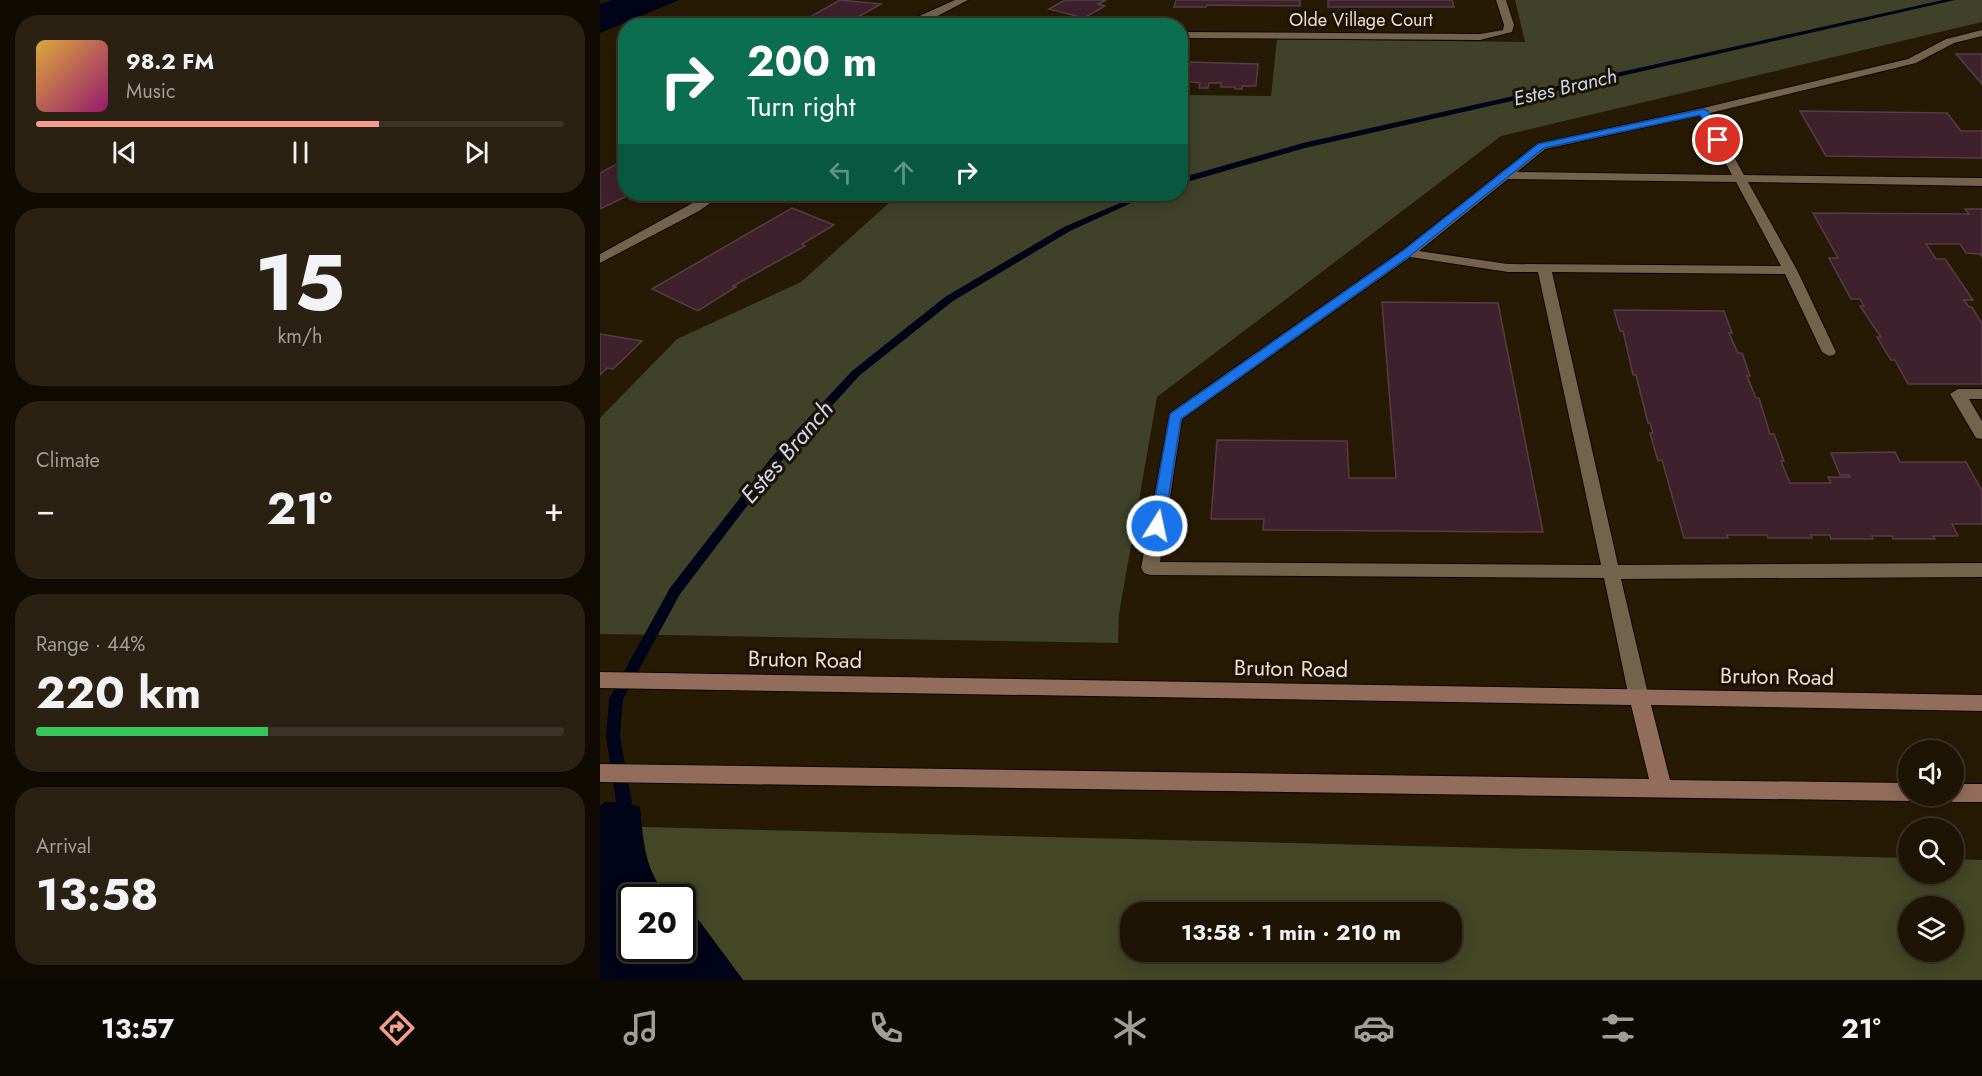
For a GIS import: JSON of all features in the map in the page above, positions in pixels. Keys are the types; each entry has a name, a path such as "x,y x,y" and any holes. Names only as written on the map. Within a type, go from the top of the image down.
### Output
{"main road":[{"name":"Bruton Road","path":"600,680 1982,703"},
{"path":"1639,698 1662,788"},
{"path":"600,773 1898,792"},
{"path":"1964,793 1982,793"}],"street":[{"path":"924,18 963,0"},
{"name":"Olde Village Court","path":"1188,35 1480,38 1507,32 1509,25 1501,0"},
{"path":"1982,33 1950,41 1912,61 1703,111 1541,146 1408,253 1175,417 1150,568 1612,572 1982,570"},
{"path":"1703,111 1790,270 1829,352"},
{"path":"1505,175 1982,182"},
{"path":"600,259 706,201"},
{"path":"1408,253 1508,268 1790,270"},
{"path":"1544,268 1639,698"},
{"path":"1982,394 1958,394 1982,434"}],"green space":[{"path":"1515,0 1982,0 1982,22 1501,136 1157,397 1119,614 1118,643 600,634 600,418 677,339 801,282 891,201 1188,201 1188,95 1271,96 1277,39 1525,42"},
{"path":"642,827 1898,858 1898,884 1964,884 1964,859 1982,860 1982,980 743,980 696,918 696,884 658,884 647,856"}],"water":[{"path":"612,0 679,0 636,18 618,18 618,25 600,33 600,4"},
{"path":"606,802 624,802 640,807 646,856 659,884 618,884 618,962 696,962 696,918 743,980 600,980 600,806"}],"building":[{"path":"840,0 881,4 856,18 808,18"},
{"path":"1065,0 1106,0 1098,4 1105,6 1084,18 1049,9"},
{"path":"1176,0 1300,0 1300,6 1174,7"},
{"path":"1328,0 1452,0 1454,7 1328,7"},
{"path":"1956,54 1982,54 1982,84"},
{"path":"1190,62 1258,64 1256,86 1242,86 1242,89 1235,89 1235,87 1221,87 1221,83 1209,83 1208,88 1199,88 1200,83 1188,81 1188,65"},
{"path":"1800,111 1947,113 1961,131 1982,131 1982,158 1826,156"},
{"path":"618,163 618,200 600,209 600,173"},
{"path":"792,208 834,225 802,244 805,246 733,286 736,287 698,311 652,289"},
{"path":"1965,209 1982,209 1982,257 1980,254 1966,253 1960,244 1926,244 1936,259 1945,259 1973,300 1964,300 1969,307 1972,307 1982,324 1982,384 1908,384 1895,360 1891,360 1877,337 1881,337 1860,306 1864,306 1860,299 1851,299 1829,258 1838,258 1813,213 1969,214"},
{"path":"1382,302 1498,303 1543,532 1263,530 1264,519 1211,519 1217,440 1347,441 1349,478 1396,478"},
{"path":"1614,310 1724,311 1732,333 1729,333 1738,353 1742,353 1750,376 1747,376 1756,398 1759,398 1770,434 1774,434 1790,483 1831,483 1828,477 1850,477 1840,475 1831,453 1895,452 1900,462 1966,462 1982,491 1982,524 1952,524 1958,536 1933,536 1935,539 1893,539 1892,536 1872,536 1873,539 1831,539 1830,535 1811,535 1812,538 1727,535 1728,538 1684,538 1662,460 1658,461 1650,433 1653,433 1648,423 1636,375 1633,375 1623,331 1620,331"},
{"path":"600,334 642,341 613,369 607,368 600,375"}],"waterway":[{"name":"Estes Branch","path":"1188,179 1303,146 1952,0"},
{"name":"Estes Branch","path":"600,837 624,802 613,737 616,699 675,591 775,461 856,373 949,299 1067,229 1131,201"}],"route":[{"path":"1157,526 1175,417 1408,253 1541,146 1703,111 1718,140"}]}
